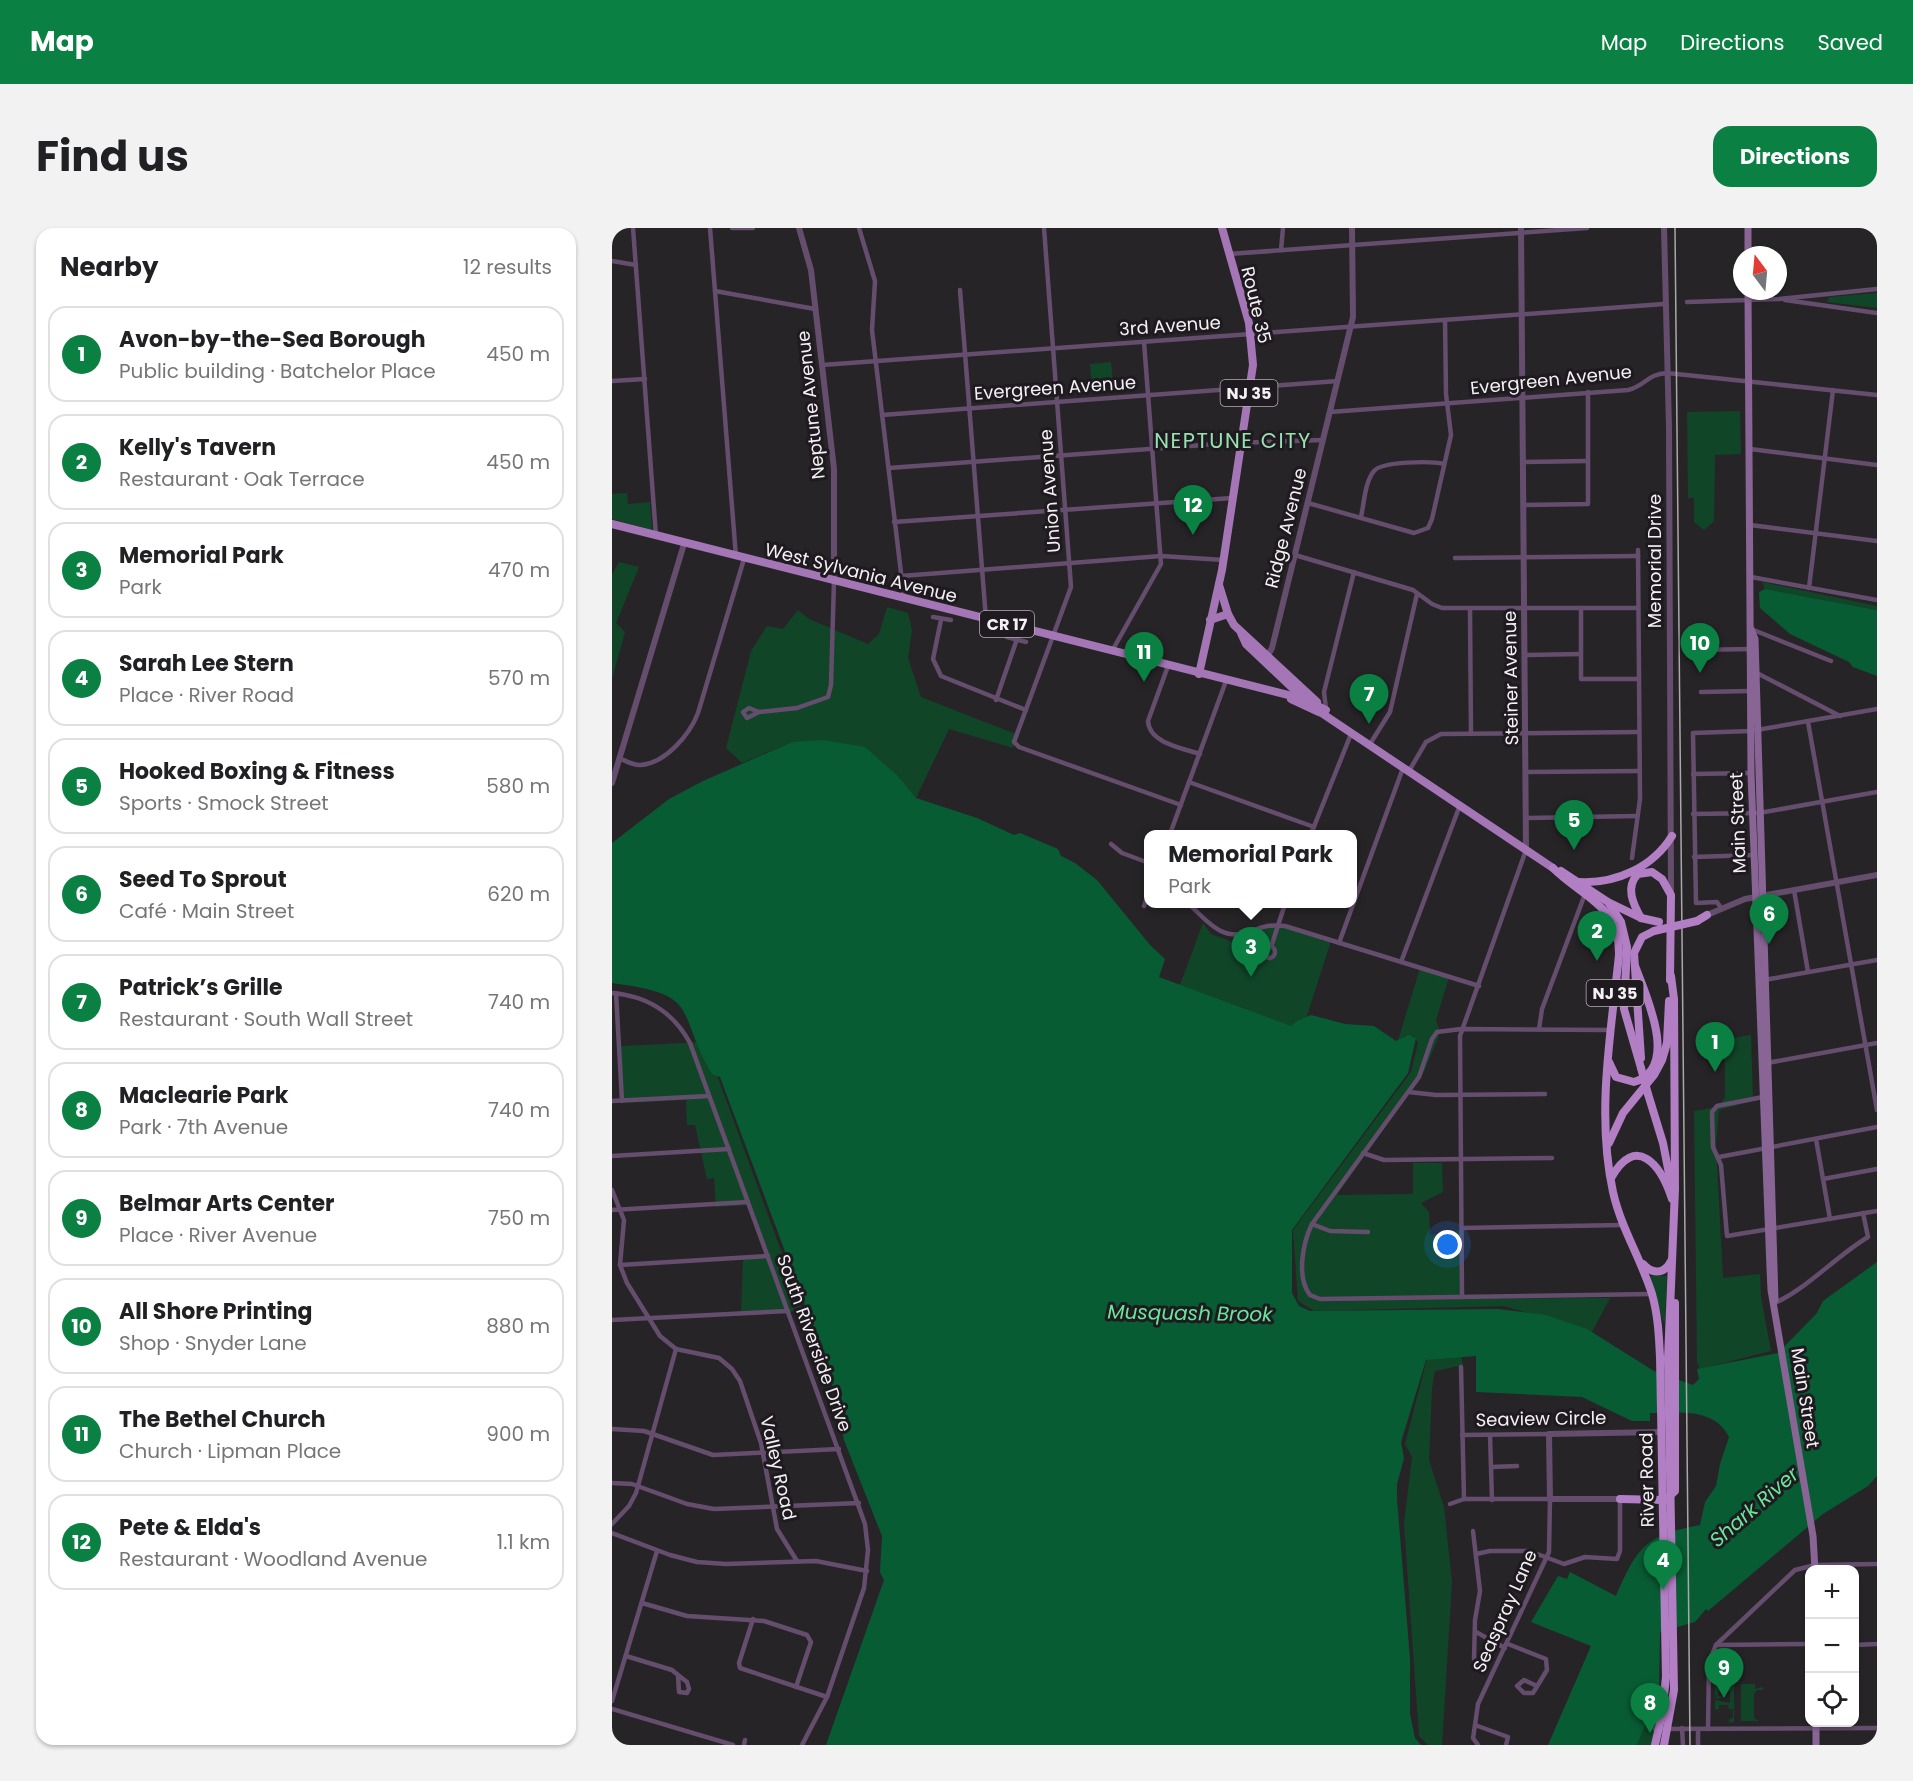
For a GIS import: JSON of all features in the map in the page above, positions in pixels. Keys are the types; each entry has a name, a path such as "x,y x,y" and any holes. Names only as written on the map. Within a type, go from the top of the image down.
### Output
{"highway":[{"path":"1579,882 1604,882 1648,863 1662,852 1672,836"},
{"name":"NJ 35","path":"1553,868 1608,902 1618,916 1626,939 1624,1009 1663,1143 1674,1203 1668,1359 1675,1678 1673,1705 1664,1745"},
{"name":"NJ 35","path":"1553,868 1608,913 1618,939 1619,955 1608,1061 1610,1179 1623,1225 1652,1294 1668,1359"},
{"path":"1608,1146 1623,1113 1654,1075 1662,1060 1666,1043 1671,976 1671,895 1655,873 1648,871 1638,874 1632,883 1631,892 1641,918"},
{"path":"1608,902 1641,918 1659,922 1697,919"},
{"path":"1641,1068 1635,966 1636,945 1642,937 1654,931 1707,915"},
{"path":"1608,1061 1617,1077 1629,1082 1637,1082 1646,1075 1655,1061 1658,1032 1635,966"},
{"path":"1671,976 1674,999 1674,1203"},
{"path":"1610,1179 1623,1160 1632,1156 1642,1156 1659,1169 1674,1203"},
{"path":"1620,1499 1665,1500 1673,1495 1676,1484 1677,1427 1668,1359 1673,1235"},
{"path":"1637,1258 1648,1269 1659,1272 1665,1270 1672,1258"},
{"name":"River Road","path":"1655,1745 1662,1714 1666,1677 1661,1432 1668,1359"}],"main road":[{"name":"Route 35","path":"1222,228 1251,334 1253,365 1219,584 1228,614 1241,633"},
{"path":"1748,228 1748,246"},
{"name":"Main Street","path":"1748,300 1751,629 1755,672 1751,773 1756,813 1754,855 1759,897"},
{"name":"West Sylvania Avenue","path":"612,524 1226,681 1278,694 1308,698 1323,711"},
{"path":"1199,674 1219,584"},
{"path":"1210,620 1228,614"},
{"name":"NJ 35","path":"1241,633 1308,698"},
{"name":"NJ 35","path":"1241,633 1246,644 1308,698"},
{"name":"Main Street","path":"1752,649 1750,691 1771,1230 1771,1290 1813,1536 1815,1565"},
{"name":"West Sylvania Avenue","path":"1278,694 1323,711"},
{"name":"NJ 35","path":"1323,711 1351,734 1370,744"},
{"name":"NJ 35","path":"1323,711 1553,868"},
{"name":"Main Street","path":"1765,1063 1763,1097 1768,1146"},
{"path":"1816,1727 1816,1745"}],"street":[{"path":"633,228 657,536"},
{"path":"619,758 635,765 647,764 687,736 698,713 740,558 710,228"},
{"path":"732,228 753,228"},
{"name":"Neptune Avenue","path":"799,228 810,263 834,469 834,581"},
{"path":"859,228 875,281 872,330 904,598"},
{"name":"Union Avenue","path":"1044,228 1070,592 1014,742 1019,747 1181,805"},
{"path":"1281,250 1283,228"},
{"name":"Ridge Avenue","path":"1268,657 1351,327 1352,228"},
{"path":"1229,254 1521,230 1587,228"},
{"name":"Memorial Drive","path":"1664,228 1671,895"},
{"name":"Steiner Avenue","path":"1462,1297 1461,1029 1479,986 1526,850 1521,230"},
{"path":"612,261 636,265"},
{"path":"1787,298 1877,289"},
{"path":"960,290 986,619"},
{"path":"715,291 815,309"},
{"path":"1687,302 1733,297"},
{"path":"1786,300 1877,313"},
{"name":"3rd Avenue","path":"822,365 1664,304"},
{"path":"1308,502 1414,533 1425,530 1432,519 1451,435 1445,320"},
{"path":"1112,651 1161,564 1144,342"},
{"name":"Evergreen Avenue","path":"1330,412 1634,389 1655,374 1667,373 1877,395"},
{"path":"612,381 645,379"},
{"name":"Evergreen Avenue","path":"882,415 1338,381"},
{"path":"1809,588 1833,390"},
{"path":"1524,505 1588,504 1588,392"},
{"path":"889,468 1240,443 1323,440"},
{"path":"1750,449 1877,465"},
{"path":"1524,462 1588,461"},
{"path":"1361,517 1371,476 1376,468 1386,465 1435,462 1444,464"},
{"path":"894,522 1232,498"},
{"path":"1750,525 1877,541"},
{"path":"612,783 684,544"},
{"path":"1455,558 1638,553 1640,771 1632,858"},
{"path":"1295,555 1405,587 1437,607 1470,610 1638,608"},
{"path":"901,576 1161,556 1224,560"},
{"path":"1323,711 1324,692 1354,572"},
{"path":"1751,577 1877,600"},
{"path":"759,712 777,711 824,700 830,693 834,581"},
{"path":"1370,744 1390,712 1417,594"},
{"path":"1581,608 1581,679 1639,679"},
{"path":"1470,610 1471,734"},
{"path":"933,617 951,620"},
{"path":"941,620 933,663 940,676 1026,710"},
{"path":"1751,629 1831,661"},
{"path":"1007,637 1026,642"},
{"path":"996,700 1017,639"},
{"path":"928,646 936,648"},
{"path":"1694,650 1752,649"},
{"path":"1526,655 1581,654"},
{"path":"1168,666 1148,721 1150,731 1162,740 1200,754"},
{"path":"1755,672 1840,716"},
{"path":"1173,830 1226,681"},
{"path":"1701,692 1750,691"},
{"path":"1308,698 1318,698 1324,692"},
{"path":"1721,908 1717,902 1696,905 1693,733 1753,731 1877,709"},
{"path":"1808,722 1877,1110"},
{"path":"1357,897 1407,769 1431,737 1441,734 1639,732"},
{"path":"1313,830 1351,734"},
{"path":"1527,772 1640,771"},
{"path":"1693,774 1751,773"},
{"path":"1189,782 1314,827"},
{"path":"1693,814 1756,813 1877,792"},
{"path":"1401,962 1460,805"},
{"path":"1527,818 1637,816"},
{"path":"1110,844 1122,853 1144,861"},
{"path":"1694,857 1754,855"},
{"path":"1707,915 1721,908 1759,897 1877,875"},
{"path":"1794,890 1808,972"},
{"path":"1539,1029 1542,1009 1585,894"},
{"path":"1194,908 1212,926 1227,934 1240,934 1262,926 1278,925 1479,986"},
{"path":"1272,944 1283,908"},
{"path":"1339,943 1353,908"},
{"path":"1762,980 1877,960"},
{"path":"614,993 622,1101"},
{"name":"South Riverside Drive","path":"614,993 649,1001 675,1021 690,1043 859,1503 868,1541 867,1570 862,1595 826,1697 802,1745"},
{"path":"1610,1030 1461,1029 1440,1031 1434,1036 1419,1077 1312,1224 1304,1245 1304,1282 1308,1293 1320,1299 1652,1294"},
{"path":"1765,1063 1877,1043"},
{"path":"612,1048 619,1048"},
{"path":"1409,1092 1545,1094"},
{"path":"612,1101 710,1096"},
{"path":"1763,1097 1715,1107 1713,1112 1713,1147 1719,1157 1725,1235 1730,1237 1877,1211"},
{"path":"1719,1157 1877,1127"},
{"path":"1816,1139 1830,1219"},
{"path":"612,1156 729,1149"},
{"path":"1363,1153 1384,1160 1552,1158"},
{"path":"1823,1179 1877,1169"},
{"path":"612,1190 621,1210 624,1233 620,1265 662,1338 676,1349 638,1486 629,1506 612,1524"},
{"path":"612,1210 748,1202"},
{"path":"1775,1303 1789,1297 1846,1250 1868,1237 1863,1213"},
{"path":"1312,1224 1330,1231 1368,1232"},
{"path":"1462,1228 1623,1225"},
{"path":"620,1265 768,1256"},
{"path":"612,1320 788,1311"},
{"name":"Valley Road","path":"676,1349 715,1357 732,1369 748,1400 764,1454 772,1507 781,1537 797,1560"},
{"path":"1461,1368 1462,1435"},
{"path":"612,1429 635,1429 712,1455 839,1449"},
{"name":"Seaview Circle","path":"1464,1499 1462,1435 1661,1432"},
{"name":"Seaspray Lane","path":"1475,1725 1478,1704 1547,1557 1550,1545 1549,1434"},
{"path":"1490,1435 1492,1500"},
{"path":"1491,1467 1517,1466"},
{"path":"612,1483 638,1486 701,1508 859,1503"},
{"path":"1450,1504 1464,1499 1620,1499 1620,1551 1617,1559 1585,1557 1564,1564 1529,1551 1476,1554"},
{"path":"1473,1531 1480,1591 1474,1659"},
{"path":"612,1533 683,1559 712,1563 797,1560 867,1570"},
{"path":"612,1701 657,1551"},
{"path":"1856,1565 1877,1564"},
{"path":"1708,1729 1709,1658 1716,1645 1789,1575 1795,1570 1805,1568"},
{"path":"642,1603 687,1616 753,1619 810,1637 796,1687"},
{"path":"753,1619 739,1663 740,1668 826,1697"},
{"path":"1476,1632 1506,1646 1546,1659 1547,1670 1537,1686"},
{"path":"1716,1645 1805,1644"},
{"path":"1859,1645 1877,1644"},
{"path":"626,1656 672,1670 678,1675"},
{"path":"612,1709 733,1745"},
{"path":"1478,1745 1473,1738 1475,1725 1508,1737 1506,1745"},
{"path":"1655,1729 1805,1725"},
{"path":"1857,1727 1877,1728"},
{"path":"1683,1728 1683,1745"},
{"path":"1698,1729 1698,1745"}],"shaded area":[{"path":"1877,293 1877,308 1827,302 1829,297"},
{"path":"1111,362 1113,382 1092,384 1090,364"},
{"path":"1740,411 1741,454 1715,455 1714,521 1704,530 1694,522 1694,498 1688,498 1687,412"},
{"path":"627,493 628,504 650,502 652,530 612,519 612,494"},
{"path":"619,562 639,567 616,623 625,632 612,679 612,575"},
{"path":"1762,582 1877,606 1877,610 1765,589"},
{"path":"887,607 908,613 912,630 908,658 921,697 1018,735 1013,748 949,729 916,798 898,776 792,742 742,763 726,748 751,651 767,626 783,629 798,610 809,619 868,644 879,634"},
{"path":"1203,923 1211,934 1235,943 1275,925 1331,941 1306,1019 1292,1031 1183,994 1160,978 1180,985"},
{"path":"1420,968 1449,977 1436,1020 1440,1033 1424,1072 1337,1195 1413,1194 1413,1163 1442,1163 1443,1192 1421,1203 1429,1212 1430,1235 1464,1230 1464,1299 1610,1298 1592,1332 1504,1306 1314,1311 1298,1301 1293,1230 1411,1072 1418,1043 1414,1036 1404,1037 1397,1044"},
{"path":"1751,1035 1753,1101 1719,1110 1716,1145 1723,1278 1760,1274 1761,1297 1771,1351 1700,1369 1697,1363 1694,1111 1718,1107 1725,1098 1725,1039"},
{"path":"705,1042 803,1311 741,1314 743,1258 770,1257 750,1205 716,1207 714,1178 707,1179 695,1125 687,1125 686,1100 623,1103 620,1046"},
{"path":"1650,1276 1667,1276 1665,1322 1663,1321"},
{"path":"1461,1355 1463,1365 1435,1371 1432,1388 1429,1460 1444,1507 1452,1582 1442,1745 1428,1745 1419,1736 1404,1524 1412,1457 1405,1444 1427,1359"},
{"path":"1734,1684 1734,1722 1729,1723 1729,1719 1733,1718 1733,1709 1729,1709 1728,1705 1719,1705 1719,1709 1715,1710 1715,1700 1730,1703 1730,1691 1718,1691 1718,1696 1725,1697 1715,1699 1717,1696 1715,1685"},
{"path":"1741,1684 1755,1684 1755,1689 1762,1687 1764,1690 1757,1690 1754,1694 1754,1718 1759,1721 1741,1721"},
{"path":"1649,1715 1661,1721 1654,1745 1637,1745"}],"water":[{"path":"1765,589 1877,610 1877,676 1853,667 1849,662 1790,634 1760,608 1759,592"},
{"path":"822,740 865,747 898,776 916,798 977,818 1014,835 1020,833 1058,849 1061,856 1075,863 1097,880 1150,945 1165,959 1159,977 1291,1026 1311,1015 1345,1024 1374,1026 1396,1041 1409,1035 1416,1038 1408,1073 1292,1230 1292,1293 1299,1306 1310,1311 1498,1309 1546,1315 1587,1329 1654,1371 1693,1385 1699,1379 1697,1369 1778,1353 1817,1313 1823,1301 1877,1262 1877,1476 1868,1486 1823,1514 1708,1611 1706,1609 1695,1622 1660,1632 1659,1691 1637,1745 1548,1745 1591,1646 1531,1622 1558,1576 1567,1579 1570,1572 1616,1596 1630,1566 1645,1546 1667,1534 1700,1525 1705,1502 1716,1486 1729,1437 1714,1421 1694,1414 1650,1413 1650,1421 1632,1421 1582,1397 1476,1392 1476,1356 1426,1360 1401,1442 1404,1458 1397,1484 1397,1499 1410,1659 1410,1714 1415,1738 1421,1745 826,1745 884,1580 880,1572 882,1536 844,1440 833,1386 814,1362 797,1314 805,1305 720,1077 712,1074 688,1020 674,1000 661,993 612,983 612,843 669,799 703,781 792,742"}],"railway":[{"path":"1675,228 1690,1745"}],"place":[{"name":"Pete & Elda's","path":"1193,535"},
{"name":"All Shore Printing","path":"1700,673"},
{"name":"The Bethel Church","path":"1144,682"},
{"name":"Patrick’s Grille","path":"1369,724"},
{"name":"Hooked Boxing & Fitness","path":"1574,850"},
{"name":"Seed To Sprout","path":"1769,944"},
{"name":"Kelly's Tavern","path":"1597,961"},
{"name":"Memorial Park","path":"1251,977"},
{"name":"Avon-by-the-Sea Borough","path":"1715,1072"},
{"name":"Sarah Lee Stern","path":"1663,1590"},
{"name":"Belmar Arts Center","path":"1724,1698"},
{"name":"Maclearie Park","path":"1650,1733"}],"district":[{"name":"NEPTUNE CITY","path":"1233,441"}],"water label":[{"name":"Musquash Brook","path":"1190,1313"},
{"name":"Shark River","path":"1754,1507"}]}
